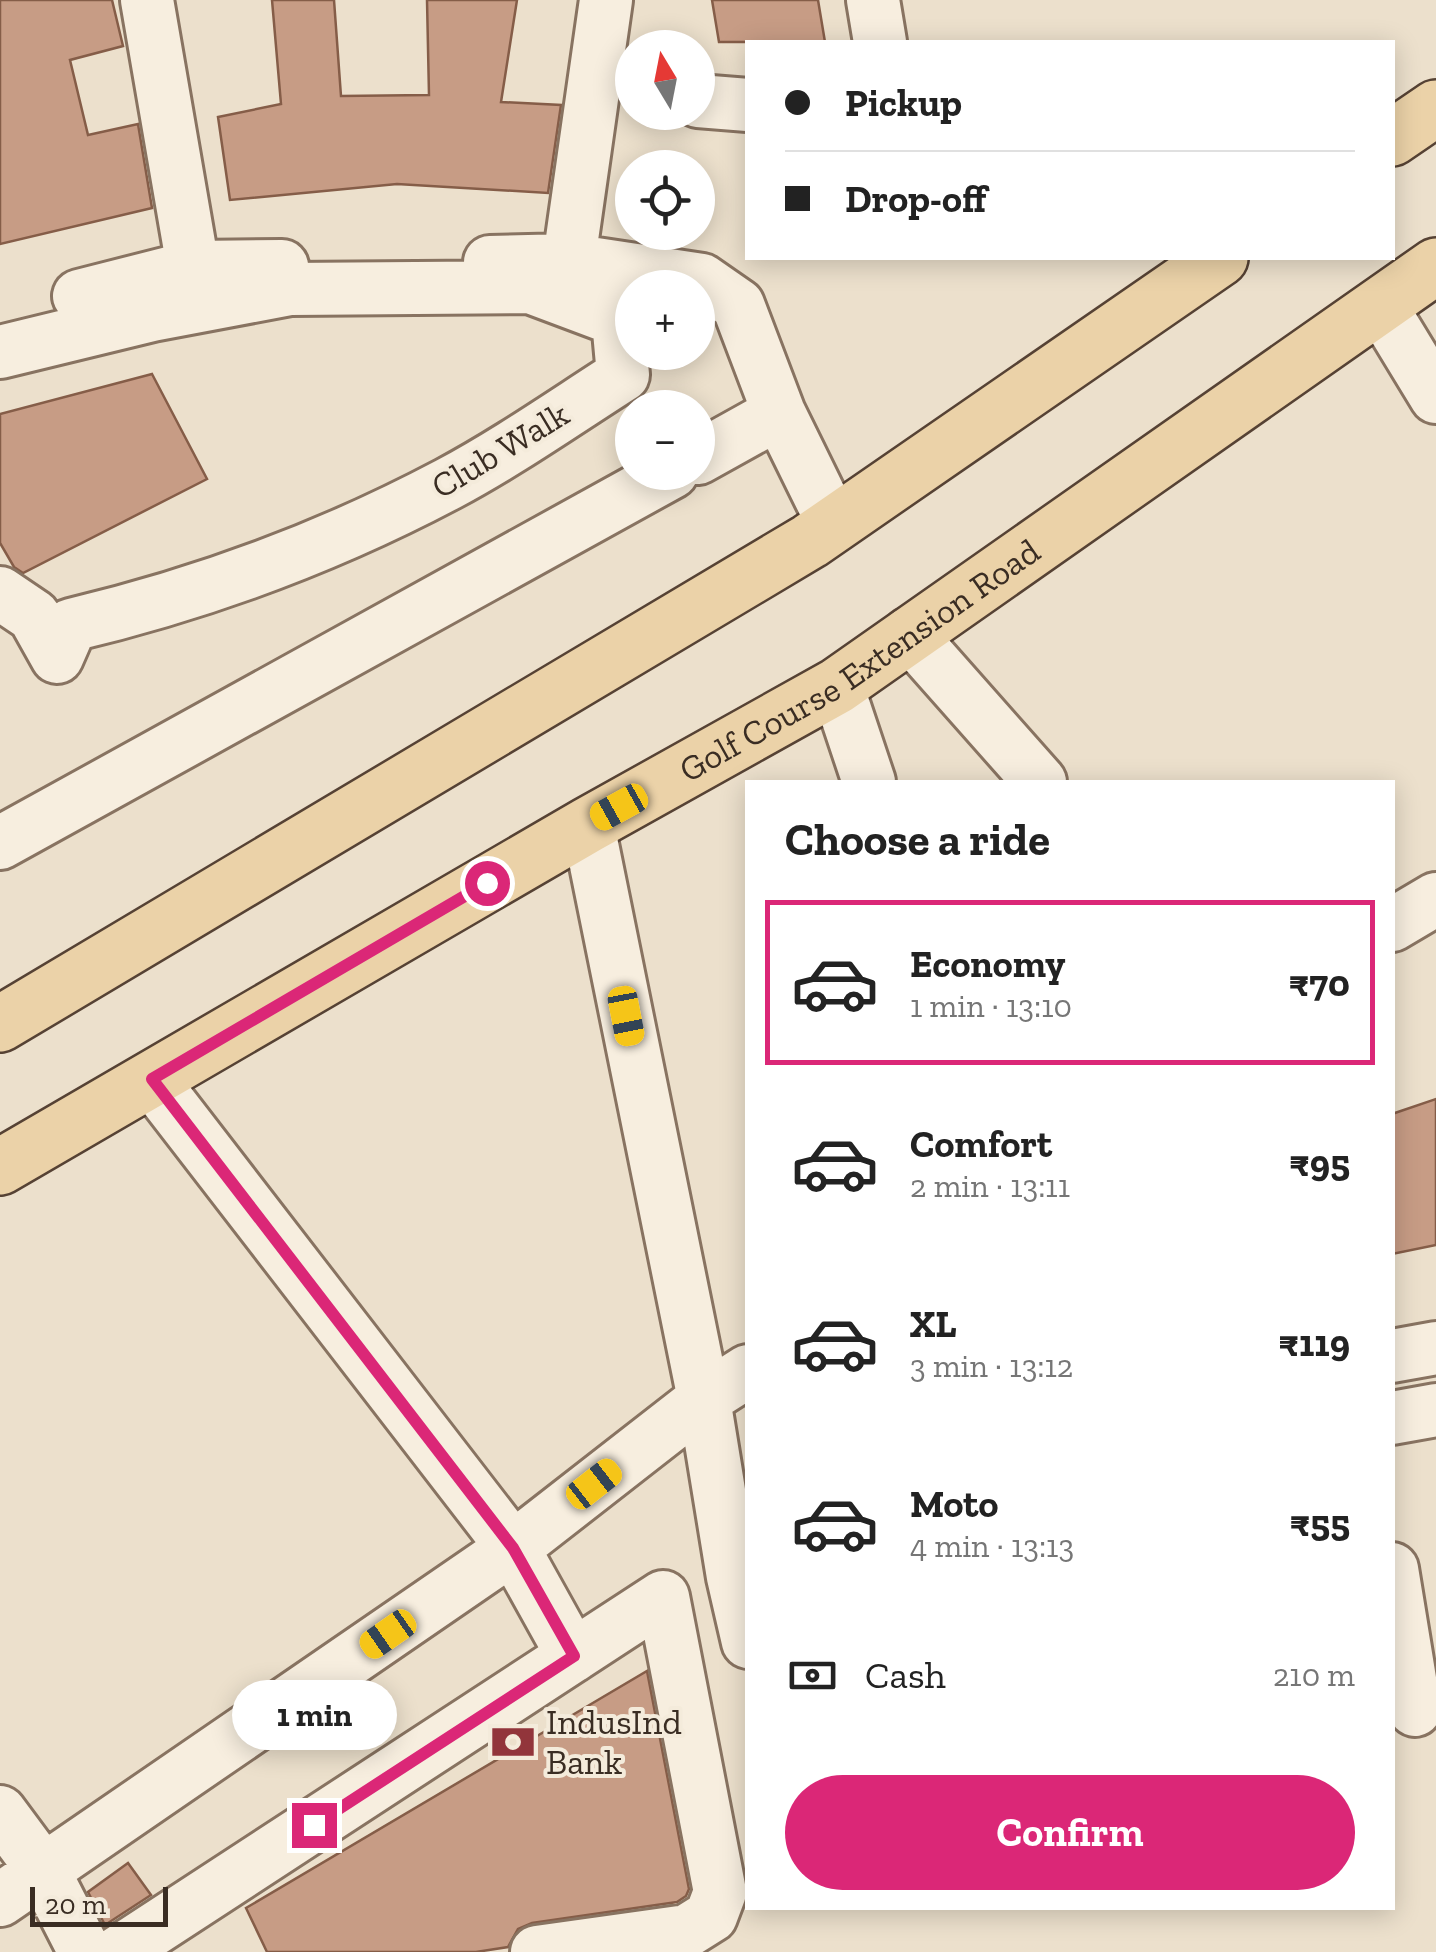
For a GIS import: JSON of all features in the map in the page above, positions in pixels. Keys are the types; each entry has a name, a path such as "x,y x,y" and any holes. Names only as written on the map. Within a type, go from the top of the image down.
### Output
{"main road":[{"path":"1395,136 1436,108"},
{"path":"0,1024 834,525 1217,260"},
{"name":"Golf Course Extension Road","path":"0,1168 588,824 836,686 1436,266"}],"street":[{"path":"146,0 193,267"},
{"path":"569,260 613,92 606,0"},
{"path":"872,0 880,40"},
{"path":"715,102 745,105"},
{"path":"0,316 193,267 569,260 702,280 738,305 779,413 834,525"},
{"name":"Club Walk","path":"0,352 152,315 290,290 530,287 618,320 623,375 449,483 316,547 150,606 71,625 57,657 34,616 0,593"},
{"path":"1380,305 1436,398"},
{"path":"715,449 779,413"},
{"path":"0,843 639,490"},
{"path":"909,634 1038,780"},
{"path":"836,686 868,780"},
{"path":"588,824 740,1572 745,1616"},
{"path":"1395,923 1436,899"},
{"path":"152,1079 513,1548 574,1656"},
{"path":"1395,1355 1436,1348"},
{"path":"0,1900 513,1548 704,1399 745,1373"},
{"path":"1395,1417 1436,1410"},
{"path":"1395,1587 1415,1710"},
{"path":"118,1952 663,1597 720,1892 711,1916 687,1931 537,1952"},
{"path":"0,1812 43,1870 85,1952"}],"building":[{"path":"0,0 112,0 123,46 70,60 88,135 138,124 152,208 0,244"},
{"path":"272,0 334,0 341,96 429,95 427,0 517,0 501,102 561,105 548,193 397,184 230,200 218,117 281,104"},
{"path":"712,0 818,0 825,40 719,42"},
{"path":"152,374 207,479 23,573 14,567 0,543 0,414"},
{"path":"1436,1099 1436,1245 1395,1253 1395,1113"},
{"path":"647,1671 689,1889 686,1896 677,1902 532,1923 518,1929 508,1947 476,1952 267,1952 246,1908"},
{"path":"128,1863 151,1895 105,1925 88,1892"}],"place":[{"name":"IndusInd Bank","path":"513,1742"}],"route":[{"path":"314,1825 574,1656 513,1548 152,1079 487,883"}]}
